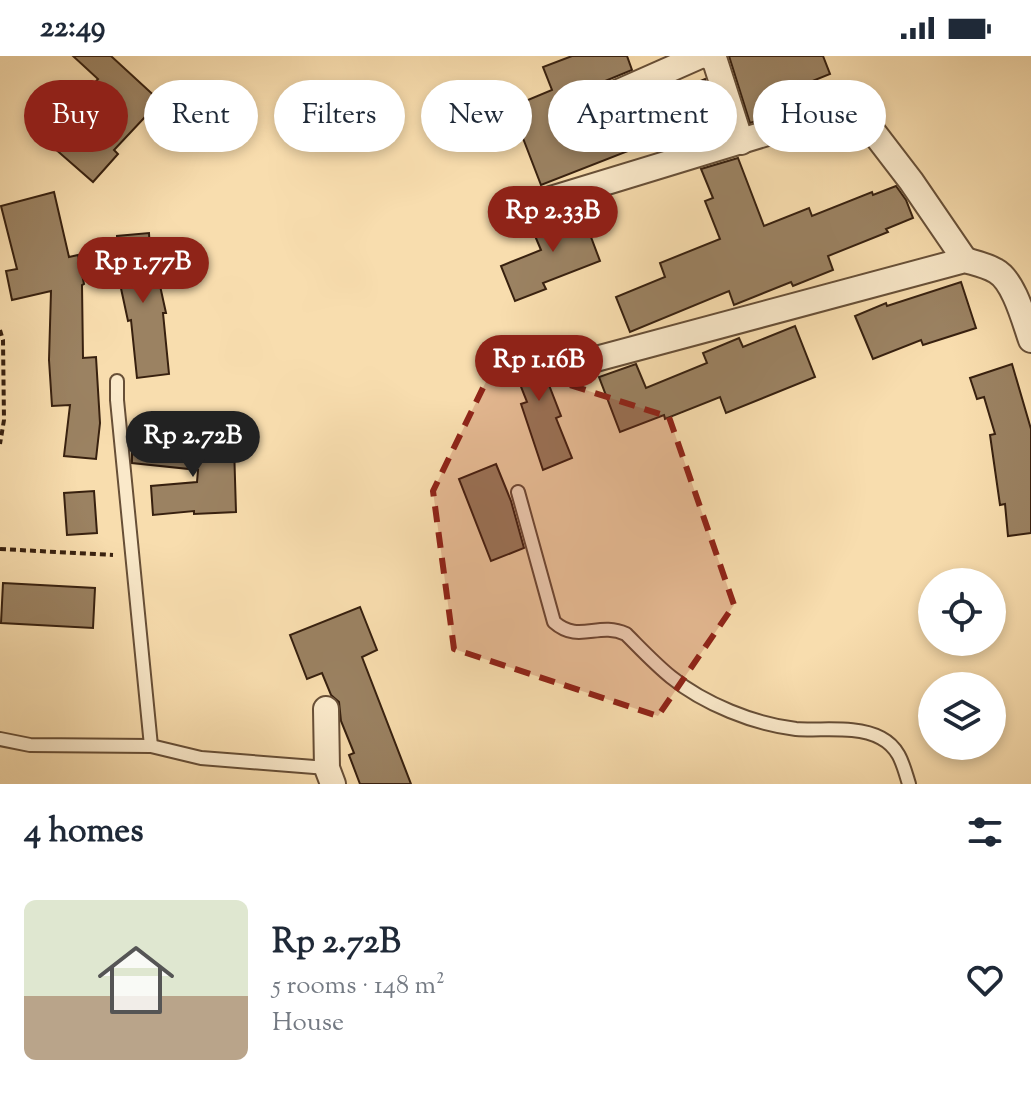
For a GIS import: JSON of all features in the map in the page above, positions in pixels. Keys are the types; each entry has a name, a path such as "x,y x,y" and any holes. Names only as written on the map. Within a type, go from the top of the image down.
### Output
{"street":[{"path":"646,80 700,56"},
{"path":"708,56 715,61 741,142"},
{"path":"551,199 843,110 854,112 865,121 965,260"},
{"path":"566,367 965,260 1002,275 1017,301 1031,340"},
{"path":"326,709 330,776"}],"lane":[{"path":"117,381 151,746"},
{"path":"518,492 554,622 563,630 591,632 607,628 626,634 672,678 703,698 778,727 860,731 880,737 901,756 909,784"},
{"path":"0,739 30,745 151,746 201,758 330,776"}],"path":[{"path":"0,330 3,340 4,420 0,444"},
{"path":"0,549 133,557"}],"highlighted area":[{"path":"496,361 669,417 734,605 658,716 454,649 433,491"}],"building":[{"path":"73,56 111,56 144,86 144,118 128,135 128,80 98,79"},
{"path":"572,56 627,56 632,70 608,80 548,80 543,67"},
{"path":"729,56 823,56 830,74 815,80 753,80 753,122 750,123"},
{"path":"548,92 548,152 625,152 541,185 528,152 532,152 532,98"},
{"path":"59,152 116,152 118,154 93,182"},
{"path":"738,158 764,226 809,208 812,216 872,192 873,195 896,186 913,218 886,229 888,232 828,256 833,270 793,286 791,282 734,305 729,291 630,332 616,297 665,277 660,263 720,239 705,201 713,198 701,169"},
{"path":"54,192 69,257 78,255 84,284 83,358 96,357 100,423 96,459 64,456 70,405 52,406 49,360 51,291 12,300 6,271 17,269 1,206"},
{"path":"584,208 595,235 591,237 600,261 543,283 546,289 515,301 501,266 541,250 530,224 553,215 555,220"},
{"path":"149,233 151,273 157,272 166,313 163,313 169,374 137,378 131,320 128,321 119,279 117,236"},
{"path":"961,282 976,328 923,345 921,340 873,359 855,316 886,303 887,306"},
{"path":"795,326 815,377 726,413 720,397 665,419 664,415 620,432 599,377 636,364 646,388 707,363 703,353 739,338 743,347"},
{"path":"535,337 553,383 549,385 561,416 556,418 572,458 543,470 521,404 527,402 506,349"},
{"path":"1012,364 1031,429 1031,533 1008,536 1005,504 1000,505 990,435 995,434 984,397 977,399 970,378"},
{"path":"185,444 185,449 234,446 236,512 194,514 194,511 153,515 151,486 197,482 198,470 132,463 132,452 147,451 147,447"},
{"path":"496,464 511,501 524,548 491,561 459,479"},
{"path":"94,491 97,533 67,535 64,493"},
{"path":"3,583 95,588 93,628 1,623"},
{"path":"360,607 377,650 362,657 411,784 360,784 349,755 354,753 341,721 339,702 331,695 322,673 307,679 290,635"}]}
